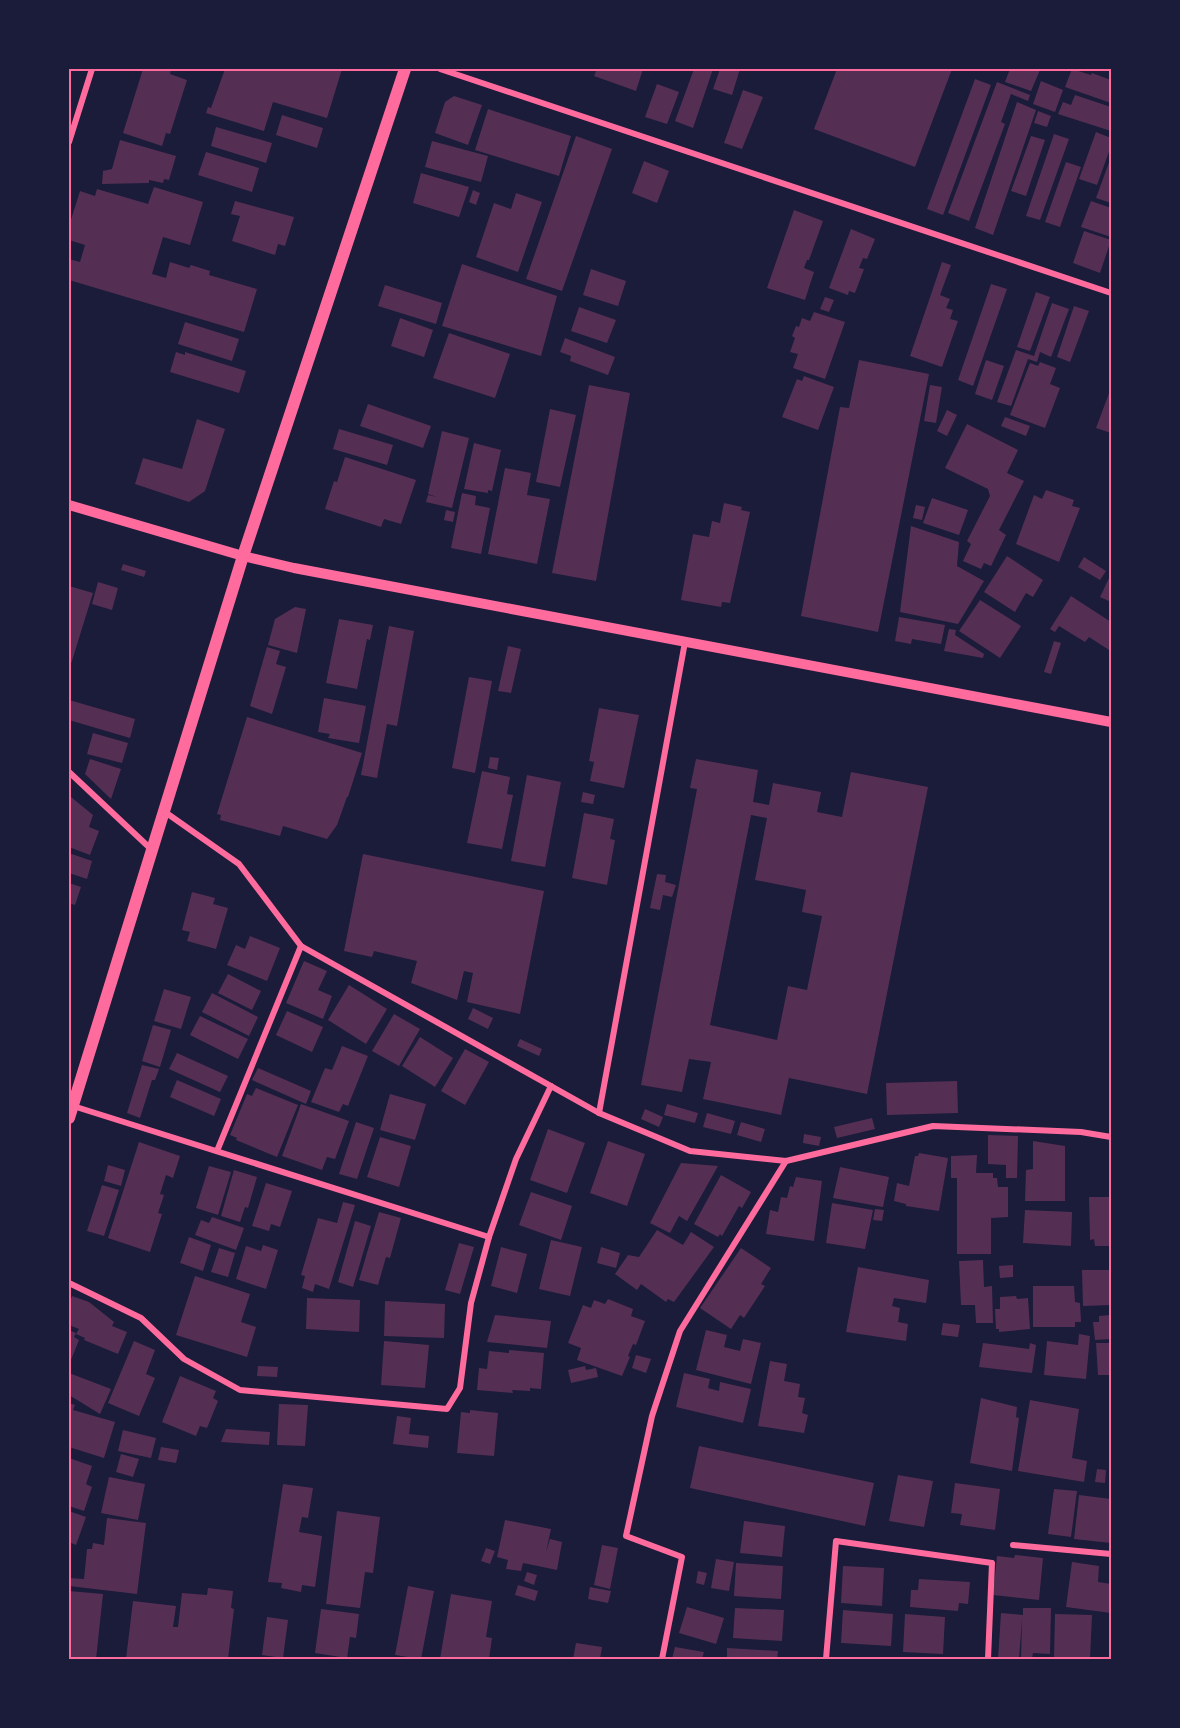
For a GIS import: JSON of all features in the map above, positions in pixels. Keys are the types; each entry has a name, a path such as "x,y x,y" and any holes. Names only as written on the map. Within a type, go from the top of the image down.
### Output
{"main road":[{"path":"71,1112 243,556 405,69"}],"street":[{"path":"69,141 92,69"},
{"path":"440,69 1111,293"},
{"path":"69,505 243,556 306,571 1111,722"},
{"path":"599,1113 685,642"},
{"path":"69,772 153,850"},
{"path":"165,812 239,864 301,946 599,1113 690,1150 786,1161 933,1126 1081,1132 1111,1137"},
{"path":"217,1151 301,946"},
{"path":"69,1282 141,1318 184,1359 240,1390 447,1409 460,1388 471,1303 489,1237 516,1159 551,1086"},
{"path":"71,1112 217,1151 489,1237"},
{"path":"662,1659 682,1557 626,1536 652,1416 680,1331 786,1161"},
{"path":"826,1659 836,1541 992,1563 988,1659"},
{"path":"1013,1545 1111,1554"}],"building":[{"path":"143,69 171,70 170,74 187,80 170,134 166,133 162,146 123,133"},
{"path":"225,69 342,69 327,118 273,102 264,131 206,113 208,107 211,108"},
{"path":"597,69 643,69 636,91 594,76"},
{"path":"694,69 713,69 693,128 675,121"},
{"path":"720,69 740,69 732,95 713,89"},
{"path":"837,69 952,69 915,167 814,129"},
{"path":"1010,69 1040,70 1031,91 1005,82"},
{"path":"1072,69 1111,80 1111,103 1065,87"},
{"path":"975,79 991,85 943,215 927,209"},
{"path":"1041,81 1063,90 1055,112 1033,104"},
{"path":"997,82 1030,95 1028,101 1011,94 1001,122 1005,124 969,221 948,213"},
{"path":"657,84 679,92 667,124 645,117"},
{"path":"743,90 763,97 742,149 724,143"},
{"path":"1075,95 1111,107 1111,131 1058,114 1063,102 1071,105"},
{"path":"454,96 482,105 468,145 435,133 445,102"},
{"path":"1017,102 1036,110 993,235 975,228"},
{"path":"488,109 571,136 559,176 475,150"},
{"path":"1038,111 1051,116 1047,127 1034,123"},
{"path":"282,115 323,128 317,148 276,135"},
{"path":"216,127 272,143 266,163 211,146"},
{"path":"1096,132 1111,138 1111,146 1097,185 1079,179"},
{"path":"1054,134 1069,139 1040,220 1026,216"},
{"path":"576,136 612,149 562,291 526,279"},
{"path":"1031,136 1045,140 1026,196 1011,191"},
{"path":"120,140 176,156 169,180 164,179 163,183 149,180 149,183 102,184 103,171 112,169"},
{"path":"432,141 488,156 481,182 425,167"},
{"path":"206,152 259,168 252,192 198,175"},
{"path":"1111,157 1111,203 1096,198"},
{"path":"644,161 669,171 657,203 632,193"},
{"path":"1066,162 1081,167 1060,227 1045,222"},
{"path":"421,173 469,187 459,217 413,203"},
{"path":"154,187 203,202 190,245 163,237 152,274 166,278 170,262 189,268 191,265 210,271 209,275 257,289 244,332 69,280 69,259 80,262 85,245 69,240 69,226 80,191 95,196 97,189 148,204"},
{"path":"473,190 480,193 476,205 469,202"},
{"path":"516,193 542,202 518,272 476,257 494,203 511,209"},
{"path":"235,201 294,217 285,246 278,244 275,255 232,241 240,216 231,214"},
{"path":"1091,201 1111,208 1111,237 1081,227"},
{"path":"794,210 823,221 804,268 814,272 805,300 767,288"},
{"path":"851,229 875,239 867,259 863,258 859,268 864,269 855,293 849,291 848,295 829,288"},
{"path":"1084,231 1111,240 1100,273 1073,263"},
{"path":"942,262 951,265 940,295 950,299 946,308 953,310 950,319 958,321 942,367 910,356"},
{"path":"462,264 557,296 541,356 442,326"},
{"path":"591,269 626,281 618,306 583,295"},
{"path":"991,284 1007,289 973,386 958,380"},
{"path":"385,285 442,303 436,324 378,306"},
{"path":"1036,292 1050,297 1030,351 1017,347"},
{"path":"825,297 834,300 829,312 820,309"},
{"path":"1052,303 1069,309 1051,357 1040,352 1037,362 1028,359 1011,406 997,402 1016,350 1034,356"},
{"path":"1074,306 1089,311 1070,362 1057,357"},
{"path":"579,307 616,320 607,343 571,331"},
{"path":"814,312 845,322 825,379 793,368 798,354 790,352 796,326 799,327 802,318 810,321"},
{"path":"400,318 433,330 424,357 391,346"},
{"path":"185,322 239,339 232,361 178,344"},
{"path":"449,333 510,354 495,398 433,378"},
{"path":"565,338 615,357 608,375 570,361 571,356 560,352"},
{"path":"176,352 185,355 185,352 246,371 239,393 170,372"},
{"path":"859,360 929,374 878,632 801,616 840,407 849,408"},
{"path":"986,360 1004,366 992,400 975,394"},
{"path":"1040,362 1056,368 1050,384 1060,388 1045,428 1010,415 1030,363 1038,366"},
{"path":"804,376 834,387 818,430 782,417 797,379 802,381"},
{"path":"589,385 630,393 596,581 552,573"},
{"path":"930,385 942,387 936,423 924,421"},
{"path":"1111,388 1111,433 1096,428"},
{"path":"368,404 431,426 423,448 360,426"},
{"path":"550,409 576,415 560,487 536,482"},
{"path":"947,410 957,415 947,436 937,431"},
{"path":"1005,417 1030,426 1026,436 1001,426"},
{"path":"197,419 225,429 205,491 189,502 135,484 143,458 182,469"},
{"path":"967,424 1018,450 1007,473 1024,481 999,530 1006,535 991,566 984,563 981,569 963,561 971,544 967,541 990,496 988,489 945,468"},
{"path":"339,429 393,445 387,465 333,449"},
{"path":"442,431 469,438 452,508 426,502 428,495 437,497 428,494"},
{"path":"474,443 501,450 492,491 488,490 488,493 464,489"},
{"path":"345,457 416,480 401,524 384,519 381,527 325,509"},
{"path":"505,468 531,473 527,495 550,499 537,564 488,554"},
{"path":"1046,490 1074,500 1072,506 1080,508 1059,562 1016,544 1034,495 1042,499"},
{"path":"462,493 476,496 475,505 490,508 481,554 451,548"},
{"path":"932,498 968,510 959,535 923,523"},
{"path":"724,503 742,507 741,510 750,512 730,603 722,602 721,607 681,600 693,534 709,537 712,521 720,523"},
{"path":"916,505 925,507 922,520 913,518"},
{"path":"446,510 455,512 453,522 444,520"},
{"path":"911,526 959,542 957,566 984,581 958,624 900,612"},
{"path":"1007,556 1043,580 1033,597 1026,593 1015,612 984,592"},
{"path":"1084,557 1106,571 1100,580 1078,567"},
{"path":"123,564 146,571 144,577 121,570"},
{"path":"1111,574 1111,602 1100,597"},
{"path":"98,582 118,588 112,610 92,604"},
{"path":"69,586 93,593 71,664 69,663"},
{"path":"1071,596 1111,622 1109,650 1089,637 1085,642 1059,626 1055,632 1050,629"},
{"path":"980,600 1021,626 1000,658 959,631"},
{"path":"295,607 306,609 297,653 268,645 275,619"},
{"path":"899,617 945,625 941,644 912,639 911,644 895,641"},
{"path":"339,619 373,625 370,640 367,639 357,689 326,683"},
{"path":"389,626 414,631 397,726 387,724 377,778 361,775"},
{"path":"949,629 956,630 955,635 984,654 983,658 944,651"},
{"path":"1054,641 1061,643 1051,674 1044,672"},
{"path":"508,646 521,649 511,693 498,691"},
{"path":"267,647 280,651 276,664 286,667 272,714 250,706"},
{"path":"469,677 492,681 475,773 452,768"},
{"path":"324,698 366,706 359,743 328,738 330,734 318,732"},
{"path":"69,700 135,719 130,738 69,720"},
{"path":"599,708 639,715 624,788 590,781 594,762 589,761"},
{"path":"247,717 362,753 337,825 327,839 283,826 280,836 220,820 221,815 217,814"},
{"path":"93,733 128,743 122,763 87,754"},
{"path":"490,757 499,758 497,770 488,768"},
{"path":"90,759 121,769 111,799 85,774"},
{"path":"696,759 758,770 753,802 769,805 773,783 821,792 817,812 842,817 851,772 928,787 867,1094 789,1078 781,1115 703,1099 711,1062 689,1059 682,1092 641,1085 697,789 690,788","holes":["751,815 767,818 755,880 806,890 802,912 822,916 807,990 788,986 777,1040 710,1025"]},
{"path":"482,771 510,777 507,794 513,795 502,849 467,843"},
{"path":"527,775 561,782 545,867 511,861"},
{"path":"583,792 595,795 593,804 581,802"},
{"path":"71,797 93,815 89,827 99,831 90,855 69,847"},
{"path":"584,813 614,819 610,839 615,840 607,885 572,878"},
{"path":"69,853 92,861 87,879 69,873"},
{"path":"363,854 544,891 520,1014 467,1002 473,973 464,971 457,1000 411,983 417,961 374,951 372,957 344,951"},
{"path":"657,874 666,875 665,882 676,885 672,897 663,895 660,910 650,908"},
{"path":"69,883 81,887 75,905 69,903"},
{"path":"192,892 215,898 213,904 228,908 216,949 187,941 190,932 182,930"},
{"path":"250,936 280,948 267,981 227,965 236,945 245,949"},
{"path":"304,961 327,971 318,990 332,996 323,1019 286,1003"},
{"path":"228,974 261,991 252,1010 218,993"},
{"path":"349,985 387,1009 366,1044 328,1020"},
{"path":"164,989 191,997 181,1029 154,1021"},
{"path":"212,993 258,1017 249,1036 202,1012"},
{"path":"473,1008 493,1018 488,1029 468,1019"},
{"path":"287,1011 323,1027 312,1052 276,1035"},
{"path":"394,1014 420,1029 399,1066 372,1051"},
{"path":"200,1016 248,1039 238,1059 190,1035"},
{"path":"153,1025 171,1030 160,1067 142,1061"},
{"path":"420,1037 453,1058 435,1087 402,1066"},
{"path":"520,1039 542,1049 539,1056 517,1046"},
{"path":"342,1046 368,1056 348,1106 343,1104 339,1112 311,1102 325,1068 332,1070"},
{"path":"465,1049 489,1062 465,1105 441,1091"},
{"path":"177,1053 228,1076 220,1092 169,1069"},
{"path":"142,1065 159,1069 155,1080 152,1080 140,1118 127,1113"},
{"path":"258,1068 311,1091 306,1104 252,1080"},
{"path":"177,1080 221,1099 214,1116 170,1097"},
{"path":"957,1081 958,1113 887,1115 886,1083"},
{"path":"256,1088 298,1105 277,1157 236,1140 237,1138 230,1135 247,1094 252,1096"},
{"path":"390,1094 426,1104 415,1140 380,1130"},
{"path":"301,1104 349,1121 335,1159 327,1157 322,1170 282,1156"},
{"path":"667,1104 698,1113 695,1123 664,1115"},
{"path":"645,1109 663,1117 659,1127 641,1119"},
{"path":"707,1113 735,1121 731,1134 703,1127"},
{"path":"872,1118 875,1129 837,1138 834,1127"},
{"path":"356,1122 374,1128 357,1179 339,1174"},
{"path":"741,1122 765,1129 761,1142 737,1135"},
{"path":"548,1129 585,1143 567,1193 530,1180"},
{"path":"804,1134 821,1137 819,1146 803,1143"},
{"path":"988,1135 1018,1136 1017,1178 1006,1178 1006,1165 988,1164"},
{"path":"380,1137 411,1146 399,1187 367,1177"},
{"path":"608,1141 645,1154 627,1206 590,1193"},
{"path":"1033,1141 1065,1146 1065,1201 1025,1201 1026,1170 1033,1169"},
{"path":"139,1142 180,1156 173,1178 166,1175 160,1194 164,1195 158,1213 162,1214 150,1252 108,1238"},
{"path":"919,1153 948,1158 939,1211 906,1206 906,1204 894,1201 897,1183 909,1186 915,1156"},
{"path":"977,1155 976,1173 993,1173 993,1178 997,1178 998,1187 1008,1187 1008,1217 991,1218 991,1254 957,1254 957,1178 951,1178 951,1156"},
{"path":"681,1163 718,1166 687,1221 679,1216 670,1233 650,1223"},
{"path":"108,1165 125,1170 121,1186 104,1181"},
{"path":"209,1166 231,1172 218,1215 196,1208"},
{"path":"840,1167 889,1177 883,1207 833,1198"},
{"path":"234,1170 257,1177 248,1208 245,1207 240,1222 221,1216"},
{"path":"721,1175 751,1192 742,1208 739,1206 722,1236 720,1234 718,1237 694,1224"},
{"path":"796,1177 822,1181 814,1241 766,1234 770,1210 778,1212 781,1197 787,1198 790,1186 793,1187"},
{"path":"266,1183 292,1191 280,1227 271,1224 269,1231 252,1226"},
{"path":"102,1185 119,1190 104,1236 87,1231"},
{"path":"531,1192 572,1206 561,1240 519,1225"},
{"path":"1089,1197 1111,1197 1111,1246 1095,1246 1094,1239 1090,1240"},
{"path":"343,1202 355,1205 329,1289 315,1284 313,1292 302,1288 305,1276 301,1275 318,1218 337,1223"},
{"path":"832,1203 873,1210 865,1249 826,1243"},
{"path":"875,1209 884,1210 882,1221 873,1220"},
{"path":"1025,1210 1072,1212 1071,1246 1023,1243"},
{"path":"379,1212 401,1218 390,1258 386,1257 378,1285 359,1280"},
{"path":"212,1217 244,1228 236,1250 195,1235 201,1220 209,1223"},
{"path":"355,1221 371,1226 353,1287 338,1282"},
{"path":"657,1230 683,1245 691,1232 714,1247 674,1302 668,1299 666,1302 641,1284 637,1290 615,1274 628,1255 639,1257"},
{"path":"189,1237 211,1245 203,1271 180,1263"},
{"path":"551,1240 582,1247 570,1296 539,1289"},
{"path":"459,1243 474,1247 460,1294 445,1290"},
{"path":"263,1245 278,1250 266,1289 236,1279 246,1246 261,1251"},
{"path":"501,1247 527,1254 517,1293 491,1286"},
{"path":"601,1247 620,1253 616,1268 597,1263"},
{"path":"219,1248 235,1253 228,1277 211,1272"},
{"path":"741,1248 771,1268 761,1284 765,1286 744,1318 740,1315 731,1329 700,1308"},
{"path":"983,1260 984,1287 992,1286 993,1323 976,1323 975,1305 961,1305 959,1261"},
{"path":"1013,1265 1013,1277 1000,1278 999,1266"},
{"path":"858,1267 929,1280 926,1303 894,1298 892,1306 900,1308 898,1322 908,1324 906,1341 846,1332"},
{"path":"1082,1270 1111,1270 1111,1305 1083,1306"},
{"path":"195,1276 250,1294 241,1322 256,1327 247,1357 176,1335"},
{"path":"1033,1286 1074,1286 1075,1302 1080,1303 1081,1322 1075,1322 1075,1327 1033,1327"},
{"path":"72,1296 89,1302 114,1322 112,1326 127,1332 118,1354 84,1340 85,1338 76,1334 79,1329 69,1325 69,1304"},
{"path":"1016,1296 1017,1299 1028,1298 1030,1329 999,1332 999,1329 996,1329 995,1309 1000,1309 1000,1297"},
{"path":"307,1298 360,1300 359,1332 306,1329"},
{"path":"608,1299 633,1309 631,1316 645,1321 636,1345 633,1344 622,1376 577,1360 581,1348 568,1343 583,1305 591,1308 594,1300 605,1304"},
{"path":"385,1301 445,1304 444,1338 384,1336"},
{"path":"495,1315 551,1321 547,1348 487,1342"},
{"path":"1111,1315 1111,1339 1095,1340 1093,1322 1099,1322 1099,1316"},
{"path":"943,1323 960,1325 958,1337 941,1335"},
{"path":"69,1330 76,1333 74,1337 79,1340 69,1365"},
{"path":"706,1330 727,1335 724,1347 740,1351 743,1339 761,1343 751,1384 696,1370"},
{"path":"1079,1334 1090,1336 1086,1379 1044,1375 1047,1341 1078,1345"},
{"path":"134,1341 155,1350 146,1374 155,1378 139,1416 108,1403"},
{"path":"384,1341 429,1345 425,1388 381,1385"},
{"path":"983,1343 1029,1349 1030,1343 1036,1345 1032,1373 979,1367"},
{"path":"1096,1343 1111,1343 1111,1375 1098,1375"},
{"path":"509,1350 544,1353 541,1389 512,1390 513,1393 477,1390 479,1368 487,1369 489,1351 509,1353"},
{"path":"636,1355 651,1359 646,1373 632,1368"},
{"path":"770,1361 787,1364 784,1381 800,1384 798,1397 805,1398 802,1413 808,1415 804,1433 758,1426"},
{"path":"258,1366 278,1367 277,1377 257,1376"},
{"path":"585,1366 586,1370 596,1368 598,1377 571,1383 568,1370"},
{"path":"69,1373 111,1389 100,1414 69,1395"},
{"path":"684,1373 710,1379 708,1388 719,1391 720,1382 751,1389 743,1423 676,1407"},
{"path":"180,1376 216,1391 213,1398 218,1401 207,1428 200,1426 196,1436 162,1422"},
{"path":"981,1398 1017,1407 1016,1417 1019,1418 1012,1471 970,1463"},
{"path":"1030,1400 1079,1409 1072,1458 1087,1461 1084,1482 1018,1471"},
{"path":"69,1403 75,1405 73,1410 115,1422 104,1458 69,1447"},
{"path":"279,1404 308,1405 305,1446 277,1445"},
{"path":"470,1410 498,1413 494,1456 457,1453 461,1412 470,1413"},
{"path":"397,1416 411,1418 409,1434 429,1436 428,1448 393,1444"},
{"path":"226,1429 270,1432 269,1445 221,1442"},
{"path":"123,1430 156,1438 151,1458 118,1451"},
{"path":"699,1446 874,1483 865,1526 690,1488"},
{"path":"161,1447 179,1450 176,1463 158,1460"},
{"path":"121,1454 139,1459 133,1477 116,1472"},
{"path":"69,1458 92,1466 86,1484 92,1487 84,1511 69,1506"},
{"path":"1097,1469 1106,1470 1105,1483 1095,1482"},
{"path":"898,1475 933,1481 924,1527 889,1521"},
{"path":"109,1477 145,1484 138,1520 101,1513"},
{"path":"955,1483 1000,1489 995,1530 960,1525 962,1514 951,1513"},
{"path":"283,1484 313,1488 308,1518 302,1517 299,1532 322,1536 315,1587 302,1585 301,1592 281,1588 282,1583 268,1582"},
{"path":"1054,1489 1077,1491 1071,1537 1048,1534"},
{"path":"1079,1495 1111,1499 1111,1543 1074,1539"},
{"path":"69,1511 86,1517 76,1545 69,1542"},
{"path":"337,1511 380,1517 373,1573 365,1572 360,1608 326,1604"},
{"path":"107,1518 146,1523 137,1594 69,1586 69,1578 84,1579 87,1549 92,1549 93,1543 104,1545"},
{"path":"505,1520 551,1529 546,1552 550,1539 562,1542 557,1570 523,1563 521,1571 506,1569 508,1560 497,1557"},
{"path":"744,1521 785,1526 782,1557 740,1553"},
{"path":"602,1545 618,1548 610,1589 594,1585"},
{"path":"486,1548 495,1551 490,1564 481,1561"},
{"path":"1015,1555 1043,1558 1039,1600 993,1595 997,1556 1014,1558"},
{"path":"716,1559 734,1562 729,1591 711,1588"},
{"path":"1072,1562 1099,1566 1098,1582 1111,1584 1111,1613 1066,1607"},
{"path":"736,1563 783,1566 781,1599 734,1596"},
{"path":"843,1566 884,1568 882,1606 841,1603"},
{"path":"698,1571 707,1573 704,1585 696,1583"},
{"path":"527,1572 537,1575 534,1585 524,1581"},
{"path":"919,1579 970,1582 968,1604 959,1603 958,1611 910,1607 911,1590 918,1590"},
{"path":"518,1585 538,1591 535,1601 515,1595"},
{"path":"408,1586 434,1591 421,1659 395,1655"},
{"path":"590,1587 611,1591 608,1603 588,1599"},
{"path":"208,1588 233,1591 231,1608 234,1609 228,1659 126,1659 133,1601 176,1606 173,1627 178,1627 182,1593 207,1595"},
{"path":"69,1591 103,1594 96,1659 69,1659"},
{"path":"451,1594 492,1601 486,1637 492,1638 489,1659 440,1659"},
{"path":"687,1607 724,1618 716,1644 679,1633"},
{"path":"735,1608 784,1610 782,1641 733,1638"},
{"path":"1023,1608 1051,1608 1050,1654 1033,1653 1032,1659 1021,1659 1022,1619 1019,1659 998,1659 1001,1613 1023,1615"},
{"path":"321,1609 359,1614 356,1638 350,1637 347,1658 315,1653"},
{"path":"843,1610 893,1614 891,1646 841,1643"},
{"path":"905,1614 945,1617 943,1654 903,1652"},
{"path":"1055,1614 1092,1615 1090,1659 1054,1659"},
{"path":"267,1617 288,1620 283,1658 262,1655"},
{"path":"576,1643 602,1647 600,1659 573,1659"},
{"path":"675,1647 704,1652 702,1659 672,1659"},
{"path":"727,1648 778,1651 777,1659 727,1659"}]}
